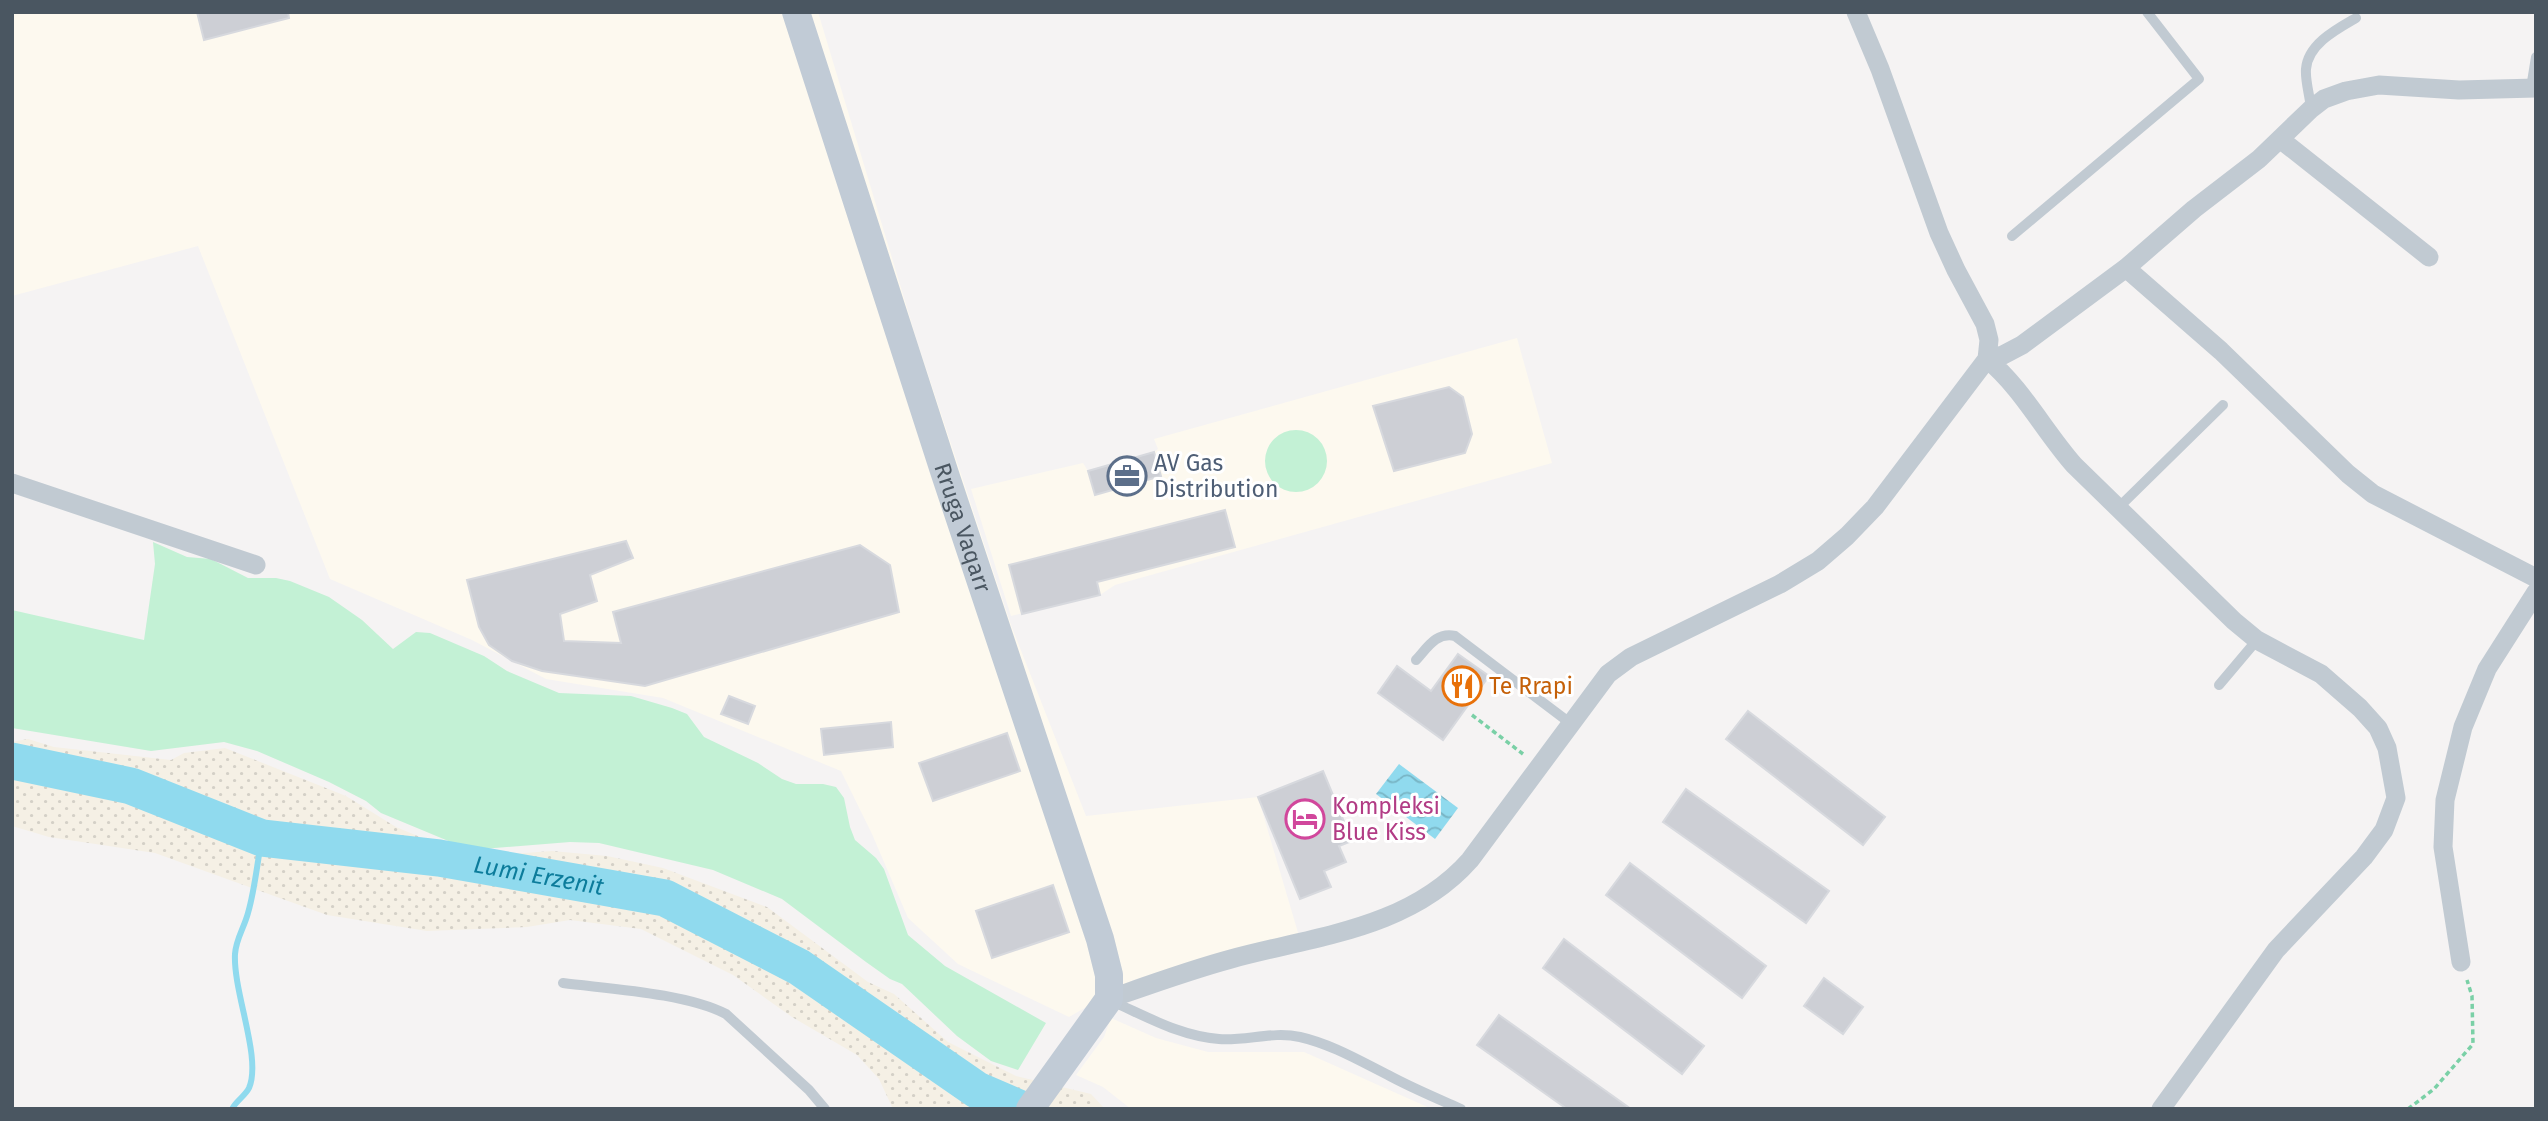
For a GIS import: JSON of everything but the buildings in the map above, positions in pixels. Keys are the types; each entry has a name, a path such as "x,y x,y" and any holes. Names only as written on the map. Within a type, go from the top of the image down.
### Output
{"main road":[{"name":"Rruga Vaqarr","path":"796,12 945,474 1100,939 1109,975 1109,999"},
{"path":"1030,1109 1109,999"}],"street":[{"path":"1109,999 1175,975 1231,959 1341,933 1414,906 1456,877 1608,674 1631,657 1780,584 1818,561 1847,536 1892,485 1987,359 1989,340 1985,324 1939,233 1880,69 1856,12"},
{"path":"1987,359 2003,355 2022,345 2126,268 2194,209 2259,159 2311,108 2324,99 2346,91 2379,85 2459,90 2533,88"},
{"path":"2280,139 2429,257"},
{"path":"2126,268 2247,374 2339,465 2373,494 2536,578"},
{"path":"1987,359 2017,389 2050,438 2074,466 2196,585 2257,640 2321,674 2361,708 2378,728 2388,748 2396,798 2384,830 2364,857 2276,950 2161,1109"},
{"path":"12,483 256,565"},
{"path":"2461,962 2443,847 2445,800 2463,727 2487,669 2536,592"}],"lane":[{"path":"2012,236 2199,79 2147,12"},
{"path":"2311,108 2306,69 2309,58 2331,33 2356,18"},
{"path":"2533,88 2536,57"},
{"path":"2119,509 2223,405"},
{"path":"1416,660 1437,637 1445,634 1455,636 1570,723"},
{"path":"2219,685 2257,640"},
{"path":"563,982 682,1000 711,1007 726,1014 809,1090 825,1109"},
{"path":"1109,999 1167,1027 1196,1037 1223,1040 1271,1035 1297,1036 1323,1043 1416,1090 1461,1109"}],"path":[{"path":"1472,715 1538,766"},
{"path":"2408,1109 2434,1089 2473,1044 2472,996 2461,962"}],"shaded area":[{"path":"12,12 818,12 917,341 1011,625 1086,816 1258,797 1299,936 1133,980 1069,1017 958,964 908,918 841,771 663,698 546,679 472,640 330,579 198,246 12,296"},
{"path":"1517,338 1552,463 1115,585 1100,595 1011,616 971,489 1083,463 1088,471 1154,452 1158,449 1154,439"},
{"path":"1111,1018 1156,1038 1208,1052 1304,1052 1432,1109 1131,1109 1103,1087 1076,1075 1104,1037"}],"green space":[{"path":"1296,430 1318,439 1327,461 1318,483 1296,492 1274,483 1265,461 1274,439"},
{"path":"153,542 187,557 211,559 248,578 290,581 329,597 362,620 393,649 416,632 430,633 559,693 631,696 672,708 687,714 704,737 758,763 782,779 796,784 836,787 844,798 855,840 876,858 884,869 908,935 945,966 1046,1023 1018,1070 991,1061 957,1036 902,984 866,962 782,899 713,870 599,843 570,842 470,850 381,813 366,801 329,782 257,751 224,742 151,751 12,728 12,610 144,640 155,564"}],"sand":[{"path":"28,739 54,747 171,760 184,753 225,748 346,796 396,827 468,857 552,851 607,856 663,868 767,907 868,982 894,994 948,1042 1016,1076 1091,1094 1105,1109 893,1109 879,1079 857,1055 792,1017 733,975 641,929 570,920 527,927 427,931 327,915 155,853 49,837 12,826 12,742"}],"water":[{"path":"1399,764 1458,808 1435,839 1376,794"}],"waterway":[{"name":"Lumi Erzenit","path":"12,761 131,786 262,838 439,858 665,898 799,967 977,1090 1021,1109"},
{"path":"232,1109 249,1088 252,1075 250,1042 238,987 235,954 250,904 262,838"}],"place":[{"name":"AV Gas Distribution","path":"1127,476"},
{"name":"Te Rrapi","path":"1462,686"},
{"name":"Kompleksi Blue Kiss","path":"1305,819"}]}
